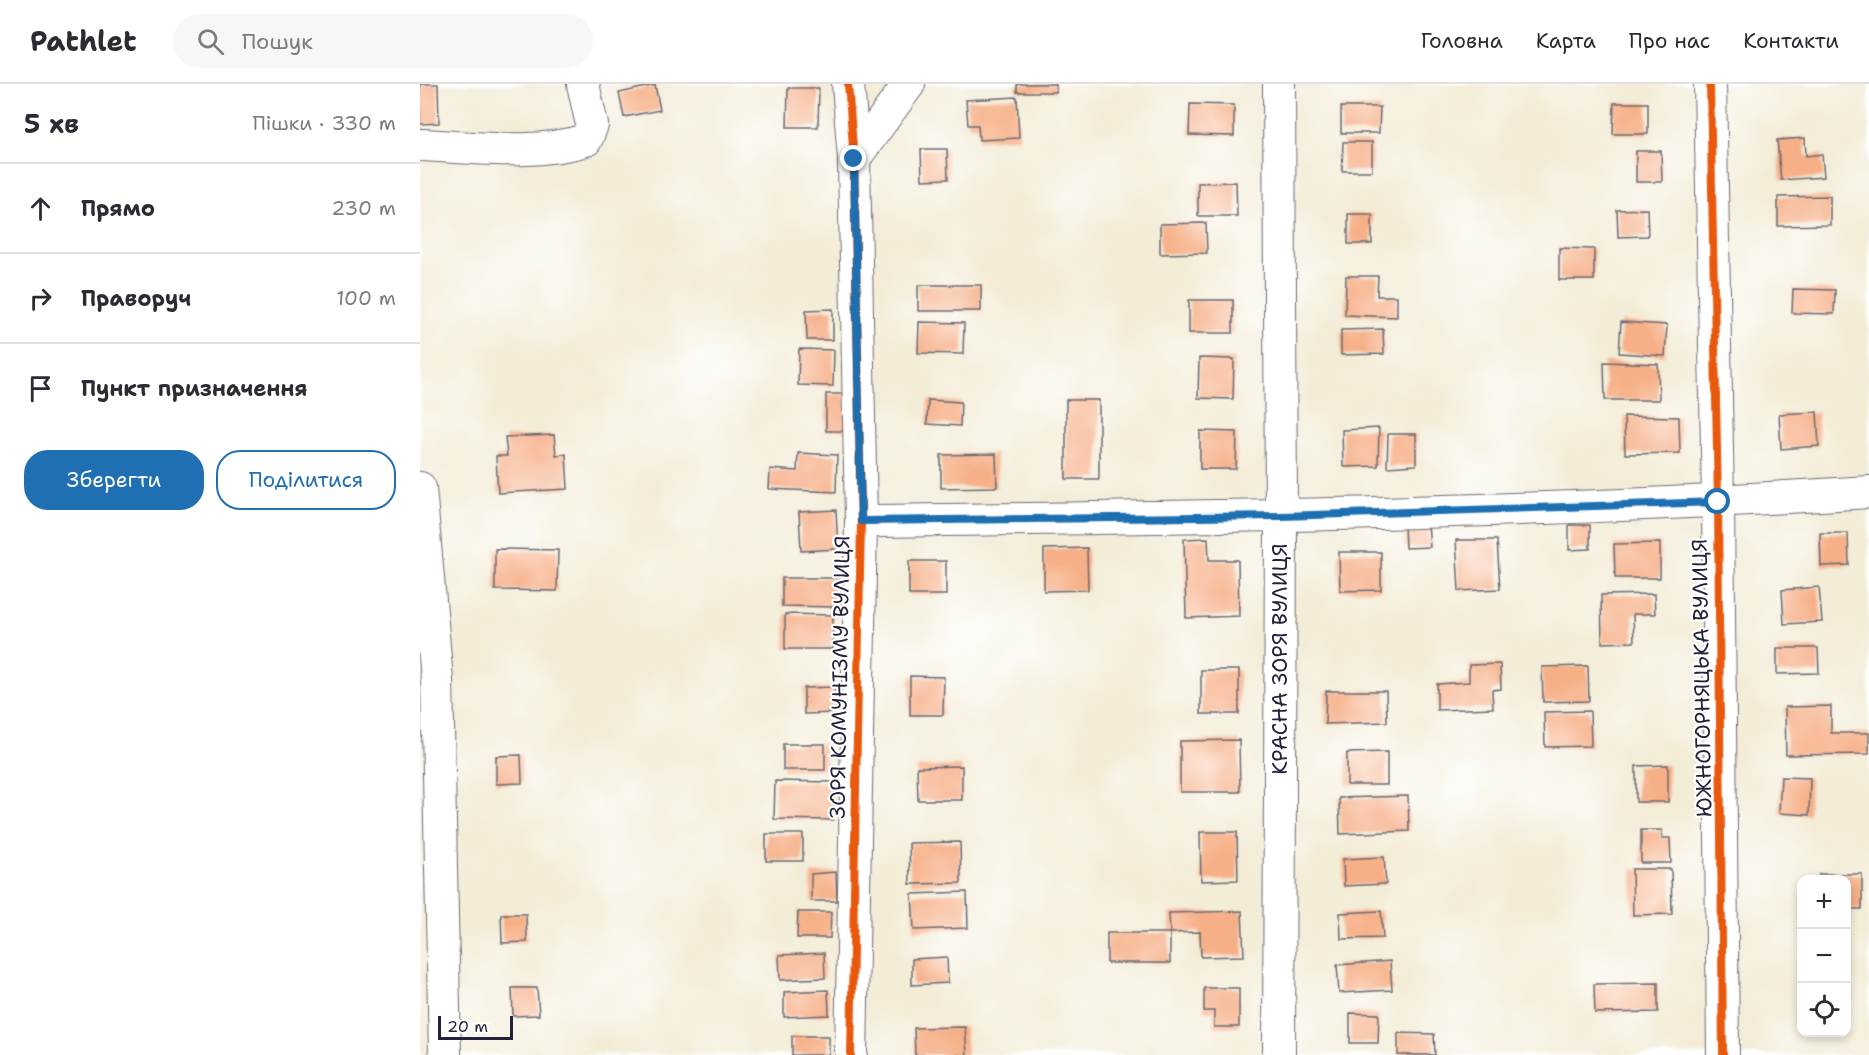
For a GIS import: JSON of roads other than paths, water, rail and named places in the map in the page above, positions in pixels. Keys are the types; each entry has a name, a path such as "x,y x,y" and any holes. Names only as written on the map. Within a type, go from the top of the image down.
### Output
{"street":[{"path":"420,145 511,149 567,146 586,141 592,126 583,84"},
{"name":"ЗОРЯ КОМУНІЗМУ ВУЛИЦЯ","path":"848,84 854,159 861,521 851,1055"},
{"path":"854,159 909,84"},
{"name":"КРАСНА ЗОРЯ ВУЛИЦЯ","path":"1279,84 1281,516 1279,1055"},
{"name":"ЮЖНОГОРНЯЦЬКА ВУЛИЦЯ","path":"1710,84 1718,502 1723,1055"},
{"path":"420,489 437,680 445,1055"},
{"path":"861,521 1281,516 1718,502 1869,492"}]}
